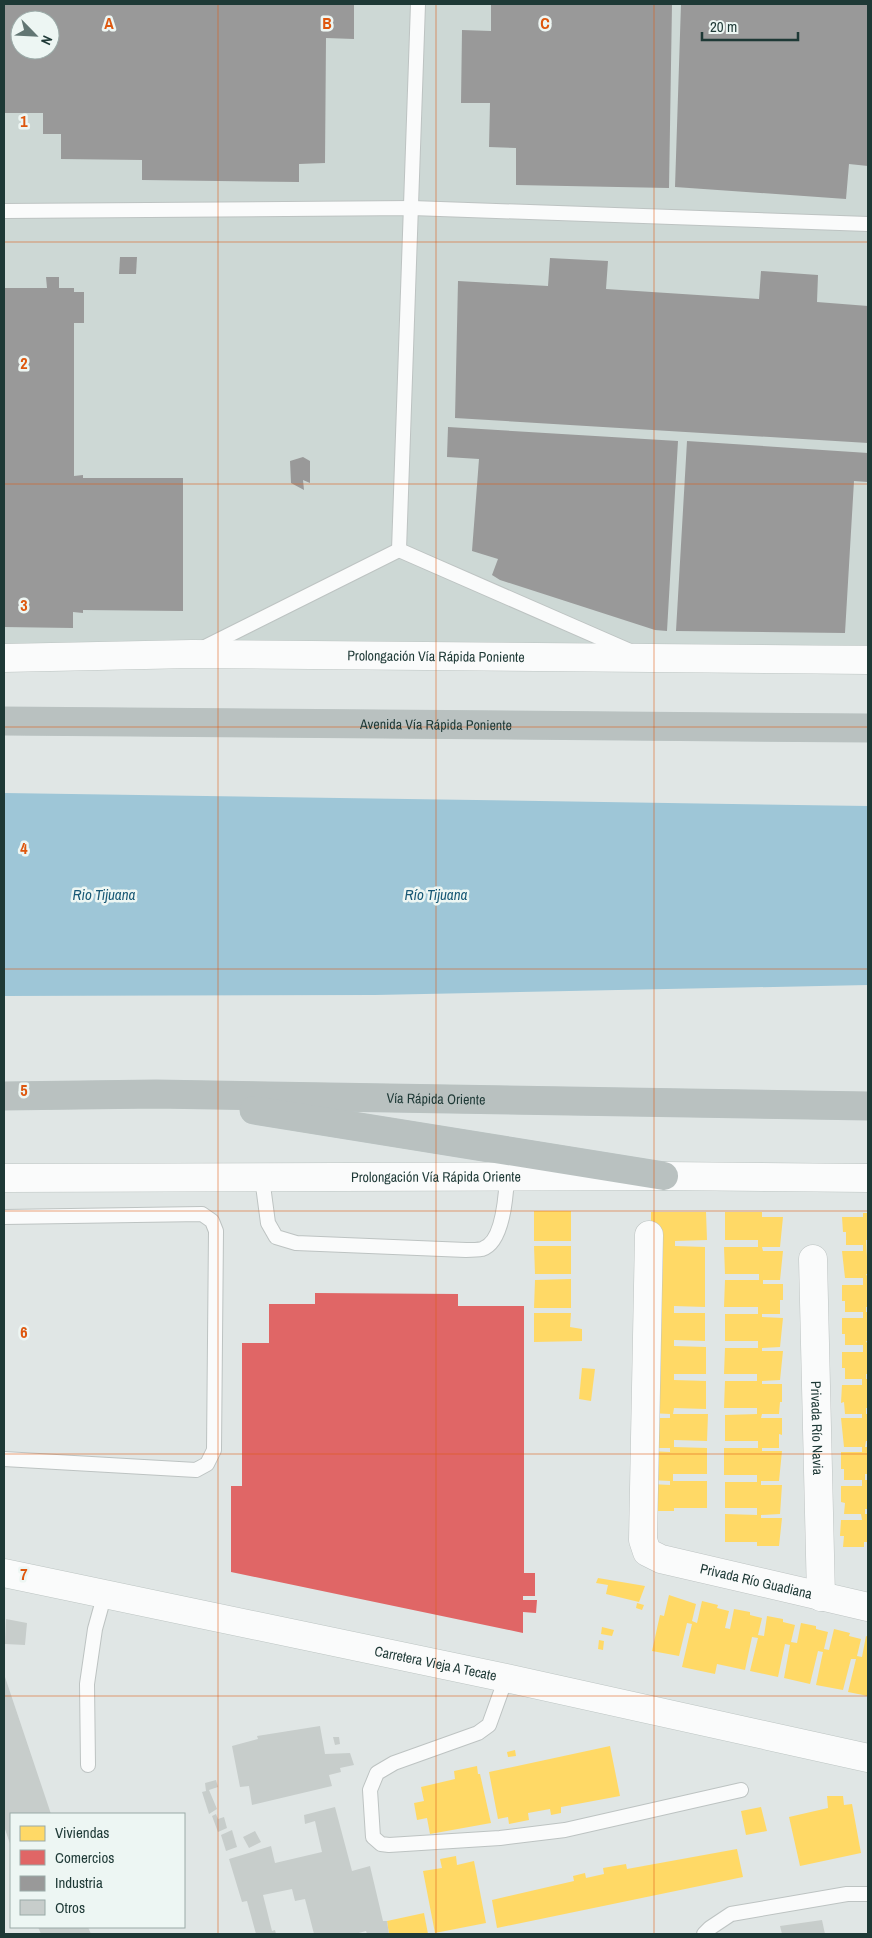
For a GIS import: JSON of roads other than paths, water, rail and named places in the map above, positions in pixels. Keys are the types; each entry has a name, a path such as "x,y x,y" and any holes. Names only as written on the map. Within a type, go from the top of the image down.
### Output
{"highway":[{"name":"Avenida Vía Rápida Poniente","path":"4,721 868,728"},
{"name":"Vía Rápida Oriente","path":"4,1096 156,1094 868,1106"},
{"path":"156,1094 664,1176"}],"street":[{"name":"Prolongación Vía Rápida Poniente","path":"4,658 192,654 868,660"},
{"name":"Prolongación Vía Rápida Oriente","path":"4,1178 664,1176 868,1178"},
{"name":"Privada Río Guadiana","path":"649,1235 644,1540 647,1552 661,1559 868,1607"},
{"name":"Privada Río Navia","path":"813,1259 821,1597"},
{"name":"Carretera Vieja A Tecate","path":"4,1573 506,1678 868,1758"}],"lane":[{"path":"399,550 418,4"},
{"path":"4,211 412,208 868,224"},
{"path":"192,654 399,550"},
{"path":"399,550 648,659"},
{"path":"262,1178 268,1223 276,1237 296,1243 466,1250 484,1249 496,1237 506,1198 507,1177"},
{"path":"4,1217 202,1214 212,1221 216,1231 214,1450 207,1464 196,1470 4,1459"},
{"path":"88,1765 87,1684 95,1629 105,1593"},
{"path":"506,1678 489,1724 478,1733 394,1763 377,1773 370,1790 373,1837 381,1844 500,1838 565,1830 741,1790"},
{"path":"704,1934 731,1914 847,1894 868,1894"}],"water":[{"name":"Rio Tijuana","path":"4,793 868,806 868,985 375,995 4,996"}],"water label":[{"name":"Río Tijuana","path":"436,895"}]}
